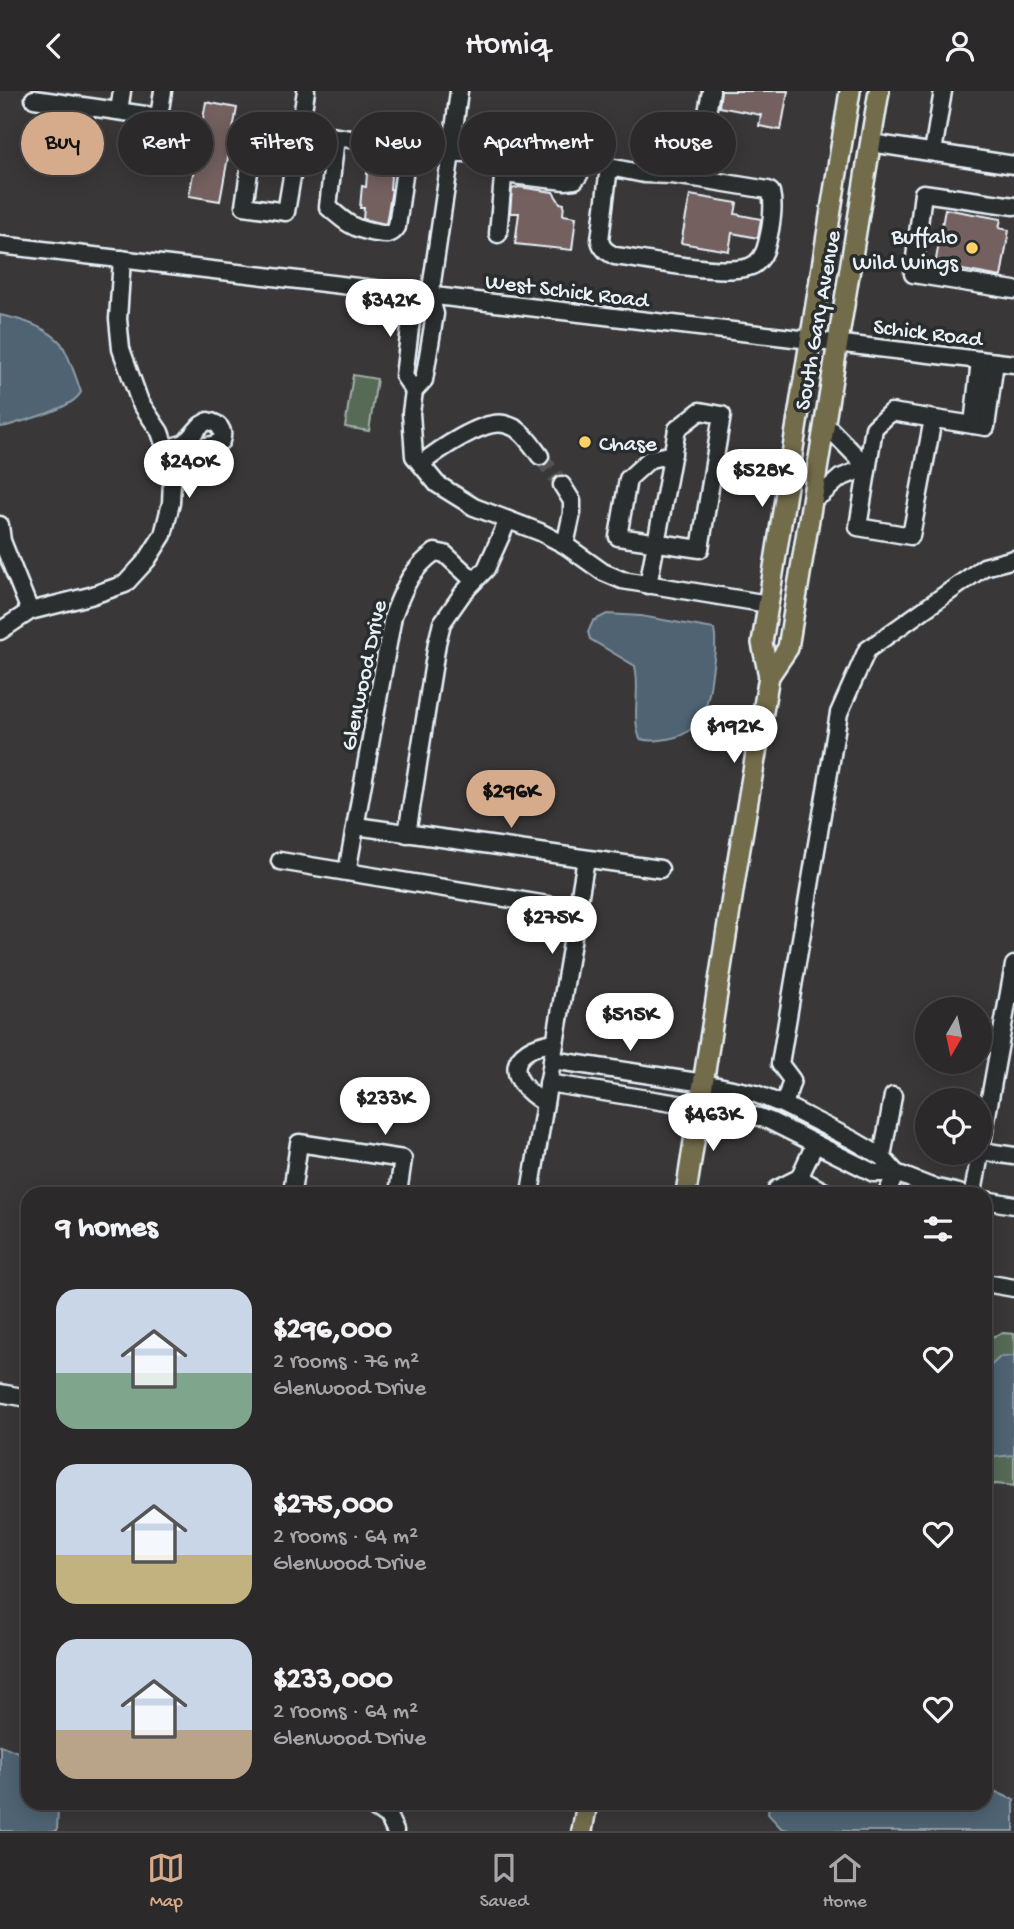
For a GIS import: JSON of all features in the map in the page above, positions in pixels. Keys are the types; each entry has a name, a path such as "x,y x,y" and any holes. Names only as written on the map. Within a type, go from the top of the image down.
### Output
{"main road":[{"name":"South Gary Avenue","path":"687,1187 769,676 762,643 850,91"},
{"name":"South Gary Avenue","path":"769,676 788,648 879,91"},
{"path":"582,1831 586,1810"}],"street":[{"path":"119,111 122,91"},
{"path":"34,99 159,117 163,91"},
{"path":"303,112 306,91"},
{"path":"459,91 430,296 435,314 424,380 414,391 411,413 414,456 437,484 474,507 540,532 565,545 603,572 622,580 768,604"},
{"path":"695,178 710,91"},
{"path":"933,152 943,91"},
{"path":"256,124 300,128 286,212 244,206 256,124"},
{"path":"871,143 1014,165"},
{"path":"445,152 459,153"},
{"path":"608,175 600,229 601,245 608,253 722,271 752,267 761,259 766,249 772,219 771,192 768,190 671,174 644,174 616,168"},
{"path":"331,175 328,207 361,231 387,235 397,227 404,175"},
{"path":"498,234 503,175"},
{"path":"512,175 565,181 575,180 579,175"},
{"path":"1014,206 923,193 913,274 1014,290"},
{"name":"West Schick Road","path":"0,245 837,343"},
{"path":"0,631 30,611 125,584 147,560 163,535 171,503 171,471 160,432 140,402 121,349 118,319 122,259"},
{"path":"414,391 404,376 412,312 430,296"},
{"name":"Schick Road","path":"837,343 1014,364"},
{"path":"933,419 911,536 858,527 874,428 891,412 980,426 987,361"},
{"path":"648,585 656,543 673,454 677,429 700,411 722,415 700,549 656,543 618,537 628,479 650,459 673,454"},
{"path":"421,464 479,428 503,423 520,431 540,456"},
{"path":"824,423 867,467"},
{"path":"166,449 185,443"},
{"path":"812,498 822,494 840,478 867,467"},
{"path":"562,485 572,501 565,545"},
{"path":"407,834 442,623 463,593 486,569 508,520"},
{"path":"1,535 30,611"},
{"name":"Glenwood Drive","path":"347,872 393,616 406,583 421,562 435,552 444,554 474,581"},
{"path":"784,1105 792,1080 780,1064 838,713 867,650 984,567 1014,559"},
{"path":"356,826 660,869"},
{"path":"531,1187 586,859"},
{"path":"280,861 579,910"},
{"path":"992,1089 1014,965"},
{"path":"545,1103 530,1094 520,1083 516,1073 517,1062 526,1051 540,1044 555,1042"},
{"path":"552,1060 704,1083 756,1094 853,1140 882,1157 896,1173"},
{"path":"548,1083 759,1117 874,1173 896,1173 936,1187"},
{"path":"882,1157 893,1096"},
{"path":"293,1187 299,1143 403,1159 399,1187"},
{"path":"781,1187 799,1178 816,1144"},
{"path":"992,1153 1014,1156"},
{"path":"974,1187 978,1165"},
{"path":"890,1187 896,1173"},
{"path":"799,1178 816,1187"},
{"path":"992,1201 1014,1205"},
{"path":"992,1284 1014,1288"},
{"path":"0,1393 21,1397"},
{"path":"377,1810 389,1818 395,1831"}],"green space":[{"path":"353,375 377,379 369,431 345,427"},
{"path":"1003,1333 1014,1334 1014,1486 992,1485 992,1337"}],"water":[{"path":"0,315 40,327 60,342 69,358 81,392 69,404 0,427"},
{"path":"607,614 641,616 714,629 715,651 709,694 703,713 691,729 672,738 652,741 640,739 636,721 635,666 590,639 588,632 593,621"},
{"path":"1014,1356 1014,1455 992,1457 992,1364 1000,1357"},
{"path":"0,1745 18,1752 21,1756 21,1810 58,1810 57,1831 0,1831"},
{"path":"992,1788 1014,1800 1014,1831 791,1831 781,1828 768,1814 768,1810 992,1810"}],"building":[{"path":"721,91 788,91 781,130 759,126 761,115 719,107"},
{"path":"206,102 237,108 236,112 227,112 227,163 220,201 189,196 193,175 213,175 213,112 204,112"},
{"path":"367,175 391,175 392,189 386,224 363,219 364,208 360,208 362,186 366,187"},
{"path":"519,187 553,192 560,203 564,204 563,215 576,217 572,250 515,244 519,213 510,213 512,189"},
{"path":"690,195 737,203 735,214 761,219 758,238 732,233 729,251 681,243"},
{"name":"Buffalo Wild Wings","path":"945,209 1001,219 999,228 1009,230 1001,277 935,265"}],"tunnel":[{"path":"540,456 562,485"}],"place":[{"name":"Buffalo Wild Wings","path":"972,248"},
{"name":"Chase","path":"585,442"}]}
